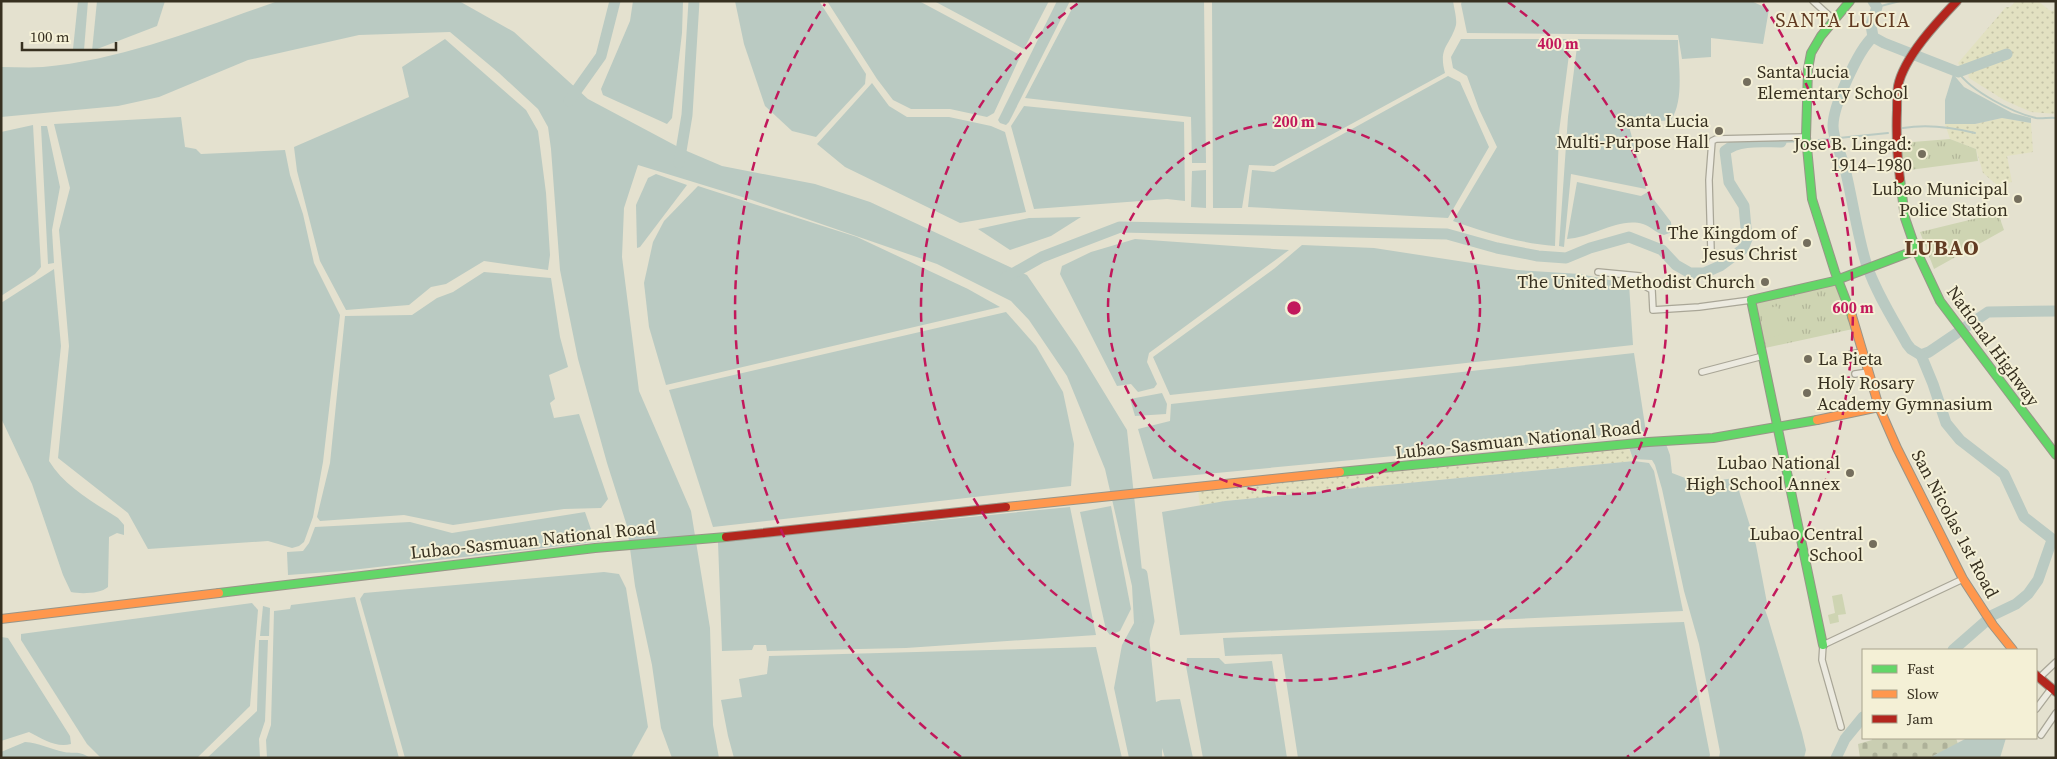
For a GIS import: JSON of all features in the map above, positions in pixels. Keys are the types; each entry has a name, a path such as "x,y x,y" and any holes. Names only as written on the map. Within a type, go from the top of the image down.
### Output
{"main road":[{"name":"San Nicolas 1st Road","path":"1850,1 1821,36 1811,53 1808,69 1806,140 1812,199 1863,352 1879,407 1897,448 1963,579 1993,625 2013,649"},
{"name":"National Highway","path":"1957,1 1936,23 1918,48 1907,65 1898,86 1896,142 1905,218 1916,250 1940,301 2056,455"},
{"path":"1823,645 1751,300 1824,284 1916,250"},
{"name":"Lubao-Sasmuan National Road","path":"1,619 158,598 256,589 442,564 726,537 1159,490 1648,442 1713,438 1777,428 1879,407"},
{"path":"2037,677 2054,690"}],"street":[{"path":"1813,1 1834,19"},
{"path":"1711,251 1709,180 1712,141 1716,139 1806,140"},
{"path":"1598,272 1640,276 1645,286 1652,290 1653,310 1700,307 1751,300"},
{"path":"1851,354 1863,352"},
{"path":"1702,372 1764,356"},
{"path":"1855,374 1868,372"},
{"path":"1841,727 1822,660 1823,645 1963,579"},
{"path":"2037,677 2056,662"},
{"path":"2037,709 2054,690"},
{"path":"2040,735 2056,713"}],"green space":[{"path":"2016,1 2038,1 2053,11 2056,7 2056,114 2031,112 2004,100 1969,78 1968,72 2009,57 2008,49 1960,66 1958,63 2006,7 2010,7"},
{"path":"2002,118 2031,123 2033,152 2007,156 2012,182 1997,185 1983,173 1976,149 1950,139 1945,124 1975,124"},
{"path":"1950,139 1976,149 1978,161 1902,171 1900,143"},
{"path":"1998,213 2004,230 1934,269 1920,232"},
{"path":"1836,285 1840,289 1853,329 1765,348 1756,302"},
{"path":"1778,306 1784,334 1766,338 1761,310"},
{"path":"1628,447 1634,461 1225,501 1200,506 1198,490"},
{"path":"1842,594 1846,614 1838,615 1839,622 1830,624 1828,615 1835,613 1832,596"},
{"path":"1956,739 1958,744 1929,758 1860,758 1858,744 1872,740"}],"shaded area":[{"path":"78,1 88,1 84,50 73,49"},
{"path":"97,1 165,1 157,26 92,51"},
{"path":"278,1 459,1 514,32 588,99 682,149 722,166 815,184 870,202 1027,275 1077,348 1127,430 1156,702 1180,699 1193,758 1165,758 1162,748 1162,758 1129,758 1114,688 1122,645 1134,623 1132,586 1105,469 1067,376 1029,320 1011,301 937,264 752,200 638,165 624,208 622,257 639,391 691,511 710,628 713,725 719,758 672,758 661,728 652,665 635,586 627,526 578,359 560,270 548,127 538,109 450,32 359,35 248,60 159,97 118,106 1,117 1,67 43,67 73,63 133,50"},
{"path":"633,1 683,1 682,33 672,118 667,124 603,95 601,89 630,21"},
{"path":"735,1 819,1 866,74 865,84 816,137 792,131 765,106 744,44"},
{"path":"827,1 919,1 1020,55 994,113 987,117 950,109 911,109 893,100 877,79"},
{"path":"934,1 1049,1 1024,49"},
{"path":"1057,1 1070,1 1009,122 1006,125 1000,123 998,120"},
{"path":"1076,1 1204,1 1206,163 1192,163 1191,117 1025,98"},
{"path":"1212,1 1453,1 1456,25 1444,52 1443,64 1445,73 1274,166 1249,165 1242,208 1213,208"},
{"path":"1462,1 1751,1 1769,9 1763,44 1711,38 1711,57 1682,59 1678,35 1467,33"},
{"path":"445,39 526,110 538,131 546,193 550,255 548,270 484,261 446,284 431,287 409,305 346,310 320,261 297,171 294,147 409,97 402,67"},
{"path":"1461,39 1571,39 1559,132 1555,246 1503,237 1453,221 1497,147 1479,109 1467,76 1453,68 1451,57"},
{"path":"1578,39 1678,40 1679,92 1678,102 1671,120 1662,121 1637,117 1630,123 1630,130 1646,189 1571,174 1564,247 1559,246 1568,117"},
{"path":"1953,74 1964,87 2012,113 2031,118 2031,123 2002,118 1975,124 1945,124 1945,100"},
{"path":"1448,76 1460,82 1489,147 1448,218 1248,207 1252,170 1274,172"},
{"path":"872,83 889,106 907,117 949,117 991,126 1005,132 1026,212 960,223 845,167 817,144"},
{"path":"1024,106 1184,122 1185,201 1167,199 1034,209 1011,126"},
{"path":"181,117 185,147 196,149 201,154 285,150 290,175 303,214 314,263 340,315 323,462 313,517 304,542 292,548 268,541 148,549 128,513 58,458 69,346 59,230 70,188 54,124"},
{"path":"33,125 41,267 35,274 1,296 1,132"},
{"path":"41,126 47,126 60,187 52,230 54,263 48,264"},
{"path":"1206,170 1206,208 1191,207 1192,171"},
{"path":"656,174 687,185 640,247 637,248 636,205 648,178"},
{"path":"1577,182 1641,196 1648,192 1671,222 1672,232 1664,235 1643,224 1624,223 1567,239"},
{"path":"698,186 857,237 968,289 1000,307 666,385 649,327 644,283 653,242 664,221"},
{"path":"1081,217 1051,236 1010,250 978,229 1029,218"},
{"path":"1135,239 1289,250 1149,353 1147,362 1157,384 1154,388 1138,392 1131,384 1117,386 1060,274 1062,266 1091,252"},
{"path":"1302,245 1374,248 1517,270 1580,274 1629,284 1633,345 1170,395 1153,357 1275,268"},
{"path":"54,269 61,346 49,461 71,486 118,518 124,525 124,535 117,533 109,537 108,587 90,593 71,592 63,575 32,484 1,418 1,303"},
{"path":"484,272 551,278 560,337 568,367 549,375 555,399 550,403 554,418 579,414 608,499 601,508 564,509 453,525 404,515 320,521 317,517 330,463 345,316 412,315 437,298 453,292"},
{"path":"1006,312 1036,346 1063,392 1074,444 1071,486 713,527 669,390"},
{"path":"1634,353 1646,432 1153,479 1138,429 1170,421 1171,404"},
{"path":"1162,393 1167,404 1166,414 1135,416 1130,399"},
{"path":"1666,444 1670,455 1672,473 1698,483 1735,478 1756,545 1767,603 1764,607 1802,733 1806,750 1804,758 1719,758 1720,752 1699,644 1684,591 1662,489 1652,460 1633,459 1629,447"},
{"path":"1634,461 1649,463 1654,471 1683,611 1180,635 1162,512 1225,501"},
{"path":"1111,506 1131,609 1120,631 1110,635 1106,630 1080,512"},
{"path":"1070,507 1096,635 906,648 767,651 766,645 754,645 752,650 722,651 718,542"},
{"path":"585,512 592,532 603,529 607,535 604,541 343,571 288,575 287,552 303,551 309,543 315,527 410,522 452,533"},
{"path":"604,572 619,574 626,588 648,727 631,758 405,758 360,599 364,593"},
{"path":"355,597 399,758 267,758 266,740 271,725 274,611 290,609 291,605"},
{"path":"252,603 258,610 250,706 197,758 101,758 87,744 21,640 21,634"},
{"path":"263,606 270,608 269,636 260,636"},
{"path":"1684,622 1710,755 1709,758 1298,758 1282,654 1225,656 1223,638"},
{"path":"1,637 8,638 70,736 71,744 55,744 29,732 1,741"},
{"path":"259,640 268,640 265,721 259,739 260,758 207,758 257,711"},
{"path":"1096,647 1122,758 734,758 721,700 742,697 739,679 767,674 769,656"},
{"path":"1187,658 1219,658 1225,664 1272,661 1287,758 1203,758 1186,666"},
{"path":"1965,739 2006,739 2000,758 1929,758"},
{"path":"25,742 64,752 80,753 90,758 1,758 1,752"}],"waterway":[{"path":"569,101 601,56 615,1"},
{"path":"679,163 687,115 694,1"},
{"path":"1873,1 1877,7 1871,25 1873,37 1884,43 1958,72 2007,54"},
{"path":"1877,7 1900,1"},
{"path":"1873,37 1860,54 1847,79 1837,105 1833,131 1845,169 1860,242 1867,266 1880,296 1907,344 1921,355 1929,352 1988,312 2056,311"},
{"path":"1958,72 1982,94 2005,106 2036,118 2056,118"},
{"path":"1903,128 1939,127 1975,133"},
{"path":"1809,141 1888,133"},
{"path":"1781,142 1804,141"},
{"path":"1005,278 1042,257 1120,227 1447,234 1497,248 1538,256 1566,258 1590,248 1629,237 1662,250 1676,265 1690,273 1704,273 1720,266 1743,249 1747,239 1744,206 1729,182 1725,151 1744,143 1781,142"},
{"path":"1921,355 1946,423 1960,440 2004,474 2024,517 2056,542"},
{"path":"1954,649 1993,615 2016,604 2028,594 2038,580 2052,540"},
{"path":"1142,574 1149,621 1144,639"},
{"path":"1836,758 1845,739 1862,718"}],"traffic: fast":[{"path":"1850,1 1821,36 1811,53 1808,69 1806,137 1812,199 1835,272 1852,316"},
{"path":"1900,179 1905,218 1916,250 1940,301 2056,455"},
{"path":"1823,645 1751,300 1834,281 1916,250"},
{"path":"1340,472 1648,442 1713,438 1817,420"},
{"path":"219,593 595,548 726,537"}],"traffic: slow":[{"path":"1852,316 1879,407 1897,448 1963,579 1993,625 2012,649"},
{"path":"1817,420 1879,407"},
{"path":"1006,507 1340,472"},
{"path":"1,619 219,593"}],"traffic: jam":[{"path":"1900,179 1897,119 1898,86 1901,75 1922,41 1957,1"},
{"path":"726,537 1006,507"},
{"path":"2037,676 2056,692"}],"place":[{"name":"Santa Lucia Elementary School","path":"1747,82"},
{"name":"Santa Lucia Multi-Purpose Hall","path":"1719,131"},
{"name":"Jose B. Lingad: 1914–1980","path":"1922,154"},
{"name":"Lubao Municipal Police Station","path":"2018,199"},
{"name":"The Kingdom of Jesus Christ","path":"1807,243"},
{"name":"The United Methodist Church","path":"1765,282"},
{"name":"La Pieta","path":"1808,359"},
{"name":"Holy Rosary Academy Gymnasium","path":"1807,393"},
{"name":"Lubao National High School Annex","path":"1850,473"},
{"name":"Lubao Central School","path":"1873,544"}],"district":[{"name":"SANTA LUCIA","path":"1843,20"},
{"name":"LUBAO","path":"1942,247"}]}
